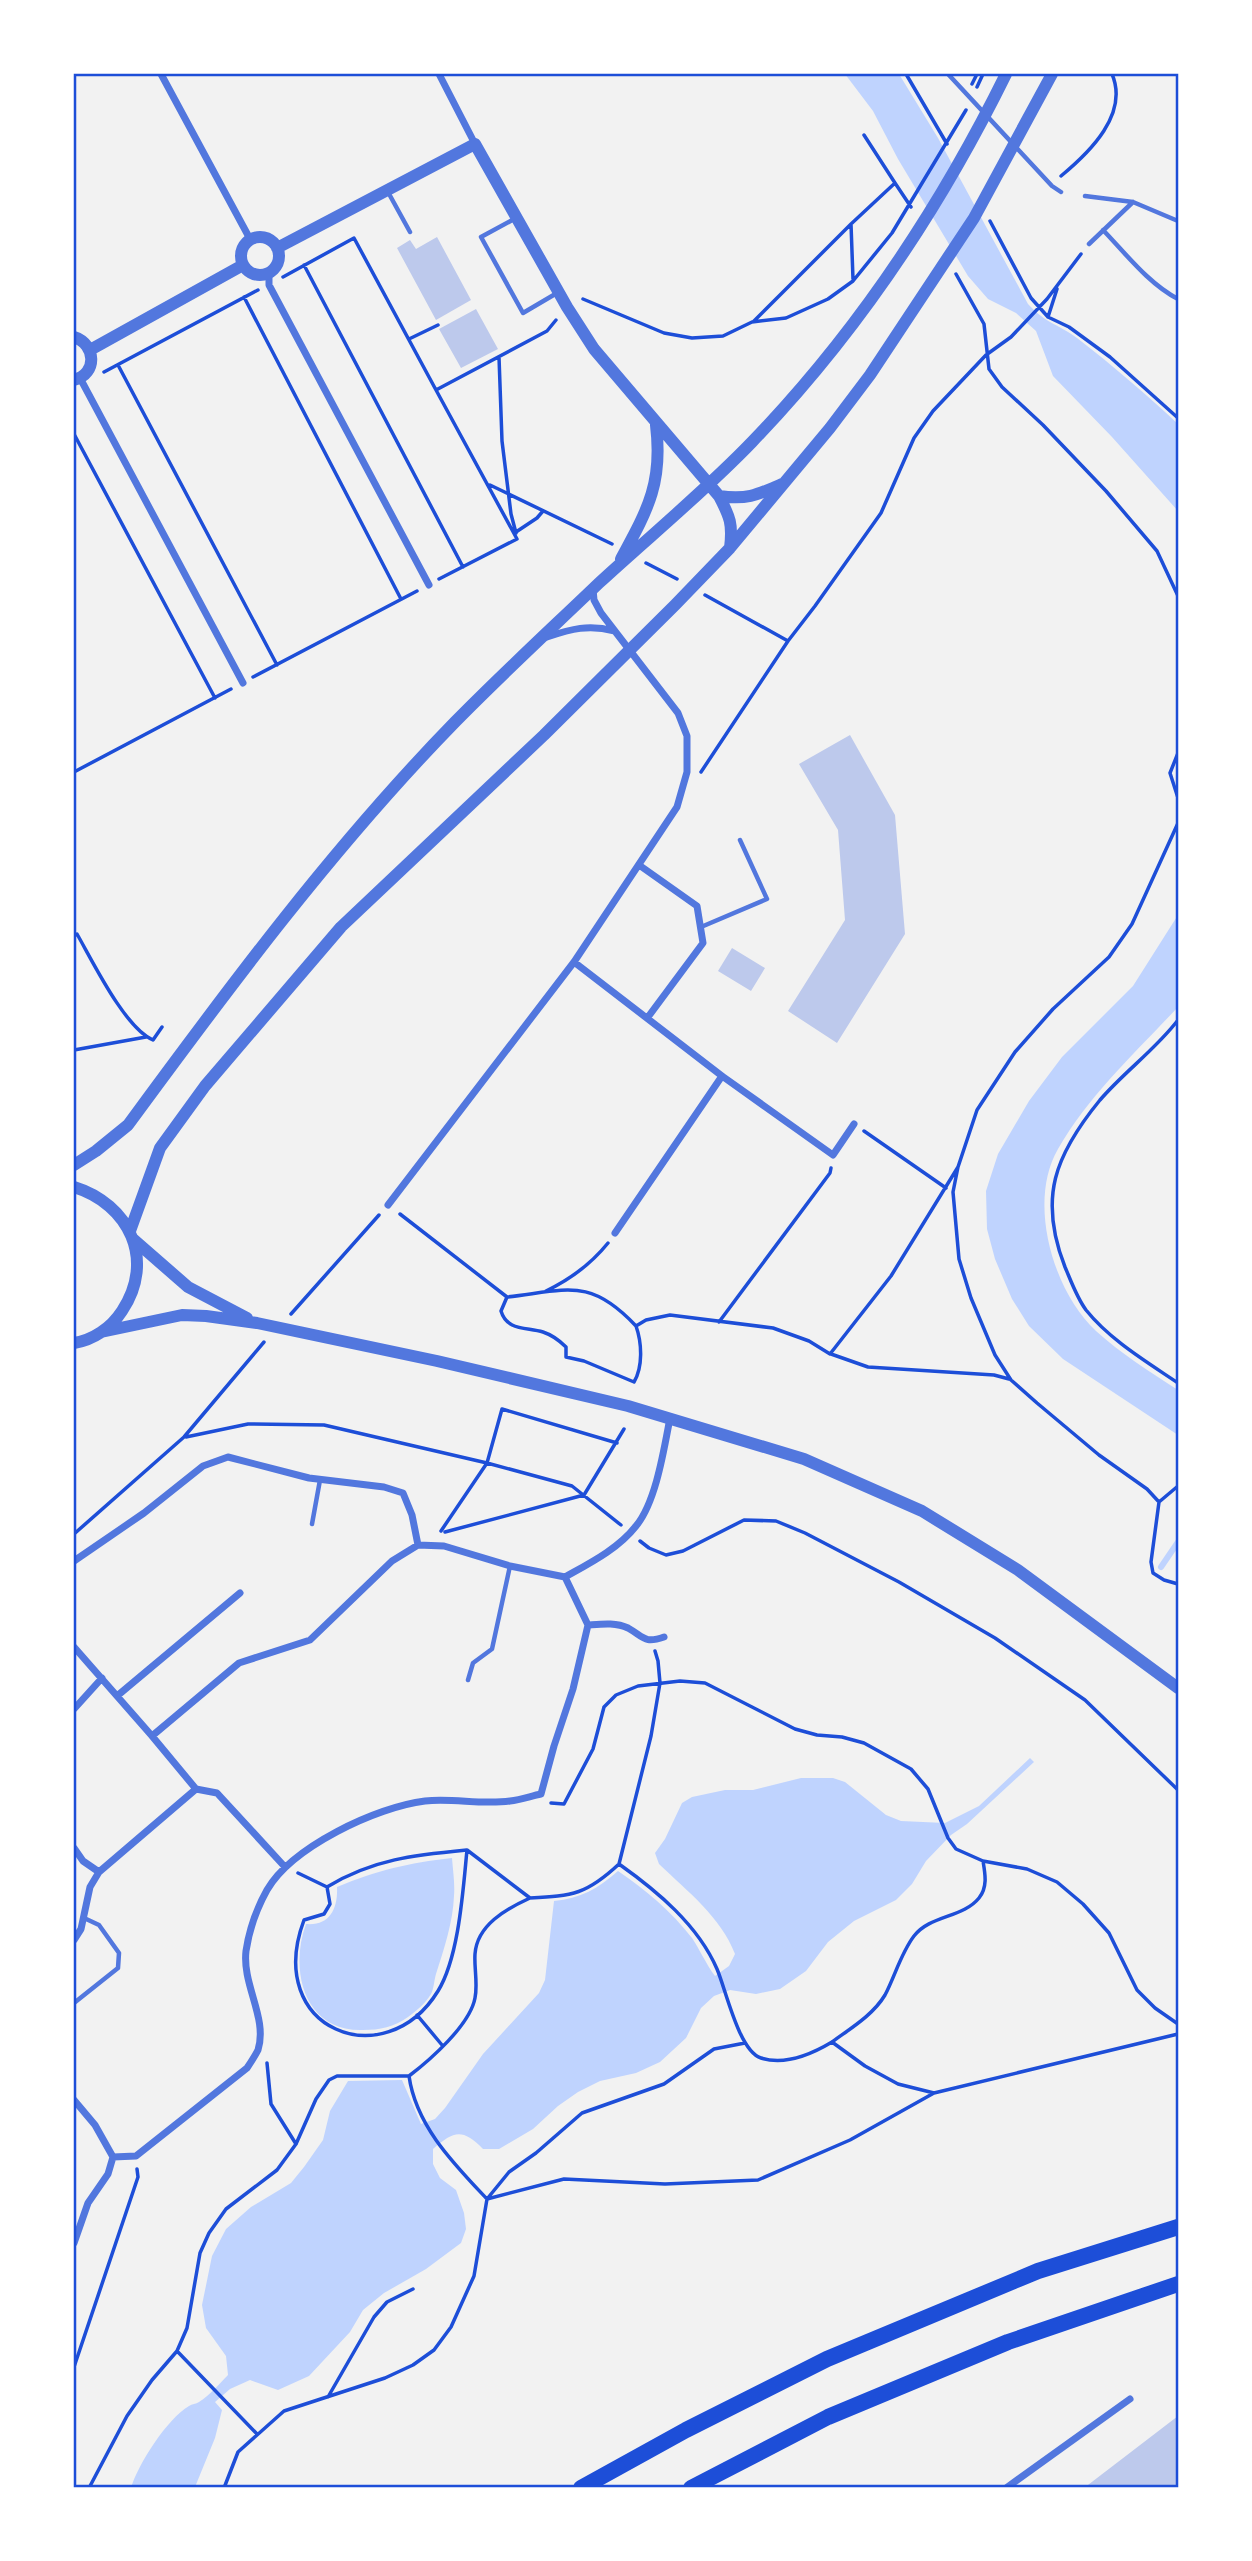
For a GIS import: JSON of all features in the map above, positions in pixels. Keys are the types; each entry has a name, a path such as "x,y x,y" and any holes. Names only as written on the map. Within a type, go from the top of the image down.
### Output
{"highway":[{"path":"581,2487 827,2358 1038,2272 1178,2227"},
{"path":"691,2487 841,2411 1008,2342 1178,2284"}],"street":[{"path":"161,74 250,239"},
{"path":"439,74 475,145 558,292 594,349 719,496 731,518 730,548"},
{"path":"74,1166 128,1125 325,868 444,733 539,639 751,443 803,386 893,269 977,132 1006,74"},
{"path":"101,1332 117,1318 129,1300 136,1281 138,1259 132,1235 160,1148 205,1086 332,938 629,652 730,548 786,482 846,407 974,218 1052,74"},
{"path":"277,248 475,145"},
{"path":"263,237 277,248 277,264 269,273 254,275 243,265 240,254 250,239 263,237"},
{"path":"90,350 243,265"},
{"path":"269,273 269,285 429,585"},
{"path":"74,337 90,350 90,368 77,379 243,682"},
{"path":"615,569 645,513 656,483 659,458 656,424"},
{"path":"719,496 751,498 786,482"},
{"path":"388,1205 574,962 677,807 687,772 687,736 678,713 601,613 594,600 596,586"},
{"path":"539,639 577,627 599,627 614,631"},
{"path":"639,866 697,906 703,943 648,1017"},
{"path":"574,962 722,1076 833,1155 854,1124"},
{"path":"615,1233 722,1076"},
{"path":"74,1187 93,1193 115,1209 132,1235 188,1287 257,1323"},
{"path":"75,1344 101,1332 181,1315 206,1316 257,1323 437,1361 670,1417 804,1459 922,1511 1018,1570 1178,1688"},
{"path":"152,1736 239,1663 310,1640 392,1561 418,1545 444,1546 510,1566 565,1577 605,1554 637,1525 657,1483 670,1417"},
{"path":"74,1561 134,1520 203,1466 228,1457 320,1479 384,1487 403,1493 412,1515 418,1545"},
{"path":"113,2157 136,2156 247,2068 258,2049 261,2026 248,1986 246,1952 253,1922 267,1890 285,1867 334,1833 386,1809 426,1801 509,1801 541,1794 573,1689 588,1625 565,1577"},
{"path":"117,1696 240,1592"},
{"path":"588,1625 610,1623 627,1628 642,1639 664,1637"},
{"path":"74,1647 196,1789 217,1793 285,1867"},
{"path":"74,1709 102,1678"},
{"path":"74,1940 81,1929 90,1887 99,1872 196,1789"},
{"path":"74,1848 83,1861 99,1872"},
{"path":"74,2100 95,2124 113,2157 108,2174 88,2203 74,2243"},
{"path":"1006,2487 1130,2399"}],"lane":[{"path":"948,74 1052,186 1061,192"},
{"path":"387,191 410,232"},
{"path":"1085,196 1133,202 1178,221"},
{"path":"1088,244 1133,202"},
{"path":"517,217 481,237 523,313 558,292"},
{"path":"1103,230 1168,294 1178,299"},
{"path":"701,927 767,899 740,840"},
{"path":"312,1524 320,1479"},
{"path":"468,1680 472,1663 492,1649 510,1566"},
{"path":"74,2003 118,1968 119,1953 99,1925 84,1918"}],"path":[{"path":"906,74 948,145"},
{"path":"974,93 983,74"},
{"path":"1052,186 1076,164 1110,121 1116,103 1117,88 1112,74"},
{"path":"752,322 786,318 805,311 853,281 892,233 970,103"},
{"path":"863,135 916,215"},
{"path":"517,539 436,390 547,331 567,307 579,298 664,333 692,338 723,336 752,322 895,183"},
{"path":"988,217 1031,298 1048,317 1069,327 1110,358 1178,418"},
{"path":"851,224 853,281"},
{"path":"698,777 788,641 881,513 914,438 933,411 986,355 1011,337 1047,299 1088,244"},
{"path":"304,265 463,567"},
{"path":"952,269 984,324 989,369 1002,387 1107,491 1157,551 1178,596"},
{"path":"1048,317 1058,284"},
{"path":"243,296 401,600"},
{"path":"409,339 438,325"},
{"path":"499,356 502,441 511,514 517,539"},
{"path":"118,365 277,665"},
{"path":"74,434 215,698"},
{"path":"516,532 543,511"},
{"path":"74,772 517,539"},
{"path":"1159,1502 1147,1489 1099,1455 1011,1380 990,1343 971,1298 959,1259 953,1192 958,1167 977,1110 1015,1052 1054,1009 1109,957 1132,924 1178,823 1178,798 1170,773 1178,753"},
{"path":"74,928 75,935 125,1015 146,1037 153,1040 162,1027"},
{"path":"1178,1020 1101,1100 1078,1130 1058,1165 1051,1197 1060,1254 1086,1309 1112,1334 1178,1383"},
{"path":"74,1050 146,1037"},
{"path":"854,1124 946,1188"},
{"path":"719,1322 830,1174 833,1155"},
{"path":"830,1354 891,1276 958,1167"},
{"path":"336,1265 388,1205 507,1297 570,1289 597,1294 618,1306 636,1326 641,1350 638,1375 634,1382 583,1361 566,1357 566,1347 543,1332 513,1327 504,1320 501,1311 507,1297"},
{"path":"540,1293 565,1282 596,1258 615,1233"},
{"path":"636,1326 670,1315 773,1328 809,1341 830,1354 868,1367 994,1375 1011,1380"},
{"path":"74,1534 184,1437 248,1359"},
{"path":"617,1443 502,1409 487,1463 439,1533 584,1495 617,1443 624,1429"},
{"path":"184,1437 248,1424 324,1425 487,1463 572,1486 649,1548 666,1555 683,1551 744,1520 776,1521 805,1533 899,1582 995,1638 1085,1700 1178,1790"},
{"path":"1178,1486 1159,1502 1152,1562 1153,1573 1178,1584"},
{"path":"89,2487 127,2416 152,2380 177,2351 187,2328 197,2262 209,2234 226,2209 276,2170 296,2144 316,2098 329,2080 337,2076 409,2076 425,2064 464,2022 475,1999 475,1954 478,1939 486,1927 509,1908 530,1898 560,1897 581,1892 601,1881 619,1864 651,1736 660,1683 658,1661 651,1640"},
{"path":"540,1803 564,1804 586,1766 604,1707 616,1695 638,1686 660,1683 705,1684 794,1728 864,1743 911,1769 928,1789 948,1838 956,1849 983,1861 1027,1869 1058,1882 1083,1904 1109,1933 1137,1990 1155,2008 1178,2024"},
{"path":"327,1886 351,1872 375,1864 407,1857 467,1850 530,1898"},
{"path":"327,1886 330,1904 324,1914 304,1920 297,1938 295,1975 301,1995 312,2013 325,2025 348,2033 369,2035 389,2032 428,2007 440,1988 452,1956 467,1850"},
{"path":"619,1864 653,1888 678,1914 716,1966 745,2043 760,2058 785,2060 810,2055 873,2011 884,1996 914,1935 929,1923 971,1906 980,1897 985,1885 983,1861"},
{"path":"285,1867 327,1886"},
{"path":"417,2015 442,2045"},
{"path":"487,2199 564,2179 665,2184 758,2180 850,2140 934,2093 1178,2034"},
{"path":"832,2042 865,2066 898,2084 934,2093"},
{"path":"224,2487 238,2452 284,2411 385,2378 413,2365 434,2350 451,2327 474,2276 487,2199 509,2172 536,2153 582,2113 664,2084 714,2049 745,2043"},
{"path":"258,2049 268,2065 271,2104 296,2144"},
{"path":"409,2076 411,2092 423,2119 440,2146 487,2199"},
{"path":"74,2367 138,2177 136,2156"},
{"path":"328,2397 374,2317 387,2302 413,2288"},
{"path":"177,2351 257,2434"}],"water":[{"path":"845,74 899,74 938,138 1028,304 1090,348 1178,424 1178,511 1053,376 1036,331 1016,313 988,299 968,276 898,159 873,111"},
{"path":"1178,915 1178,1007 1114,1075 1070,1129 1049,1170 1045,1219 1057,1270 1081,1314 1096,1331 1125,1355 1178,1390 1178,1435 1063,1359 1029,1326 1012,1299 995,1259 987,1229 986,1191 998,1154 1029,1101 1062,1057 1133,986"},
{"path":"1030,1758 1034,1762 967,1824 951,1835 926,1861 912,1884 896,1900 854,1921 828,1942 806,1971 780,1989 756,1994 730,1990 714,1996 701,2008 686,2038 660,2062 636,2073 600,2081 578,2092 533,2129 499,2149 483,2149 476,2142 458,2134 440,2143 433,2149 433,2164 440,2178 456,2190 466,2229 461,2243 426,2269 384,2293 363,2310 350,2332 309,2376 278,2390 250,2380 230,2389 215,2402 222,2410 215,2438 195,2487 131,2488 147,2455 163,2431 180,2412 206,2397 228,2375 226,2356 206,2328 202,2305 212,2256 226,2229 251,2207 291,2183 323,2140 330,2111 348,2081 402,2080 421,2124 435,2119 483,2054 539,1993 545,1980 554,1901 589,1892 618,1871 648,1893 676,1919 692,1938 715,1976 729,1966 735,1954 729,1941 702,1905 659,1864 655,1853 665,1839 682,1803 692,1797 725,1790 753,1790 801,1778 833,1778 845,1782 886,1815 901,1821 945,1823 979,1806"},
{"path":"452,1858 452,1916 429,1997 408,2017 387,2027 363,2030 343,2028 327,2021 306,1995 301,1978 299,1960 306,1924 327,1919 336,1902 337,1887 393,1868"}],"building":[{"path":"437,237 471,300 436,320 397,248 410,240 416,249"},
{"path":"476,309 498,349 461,368 439,329"},
{"path":"850,735 895,815 905,934 837,1043 788,1011 845,920 838,830 799,764"},
{"path":"732,948 765,968 751,991 718,971"},
{"path":"1178,2416 1178,2488 1084,2488"}],"waterway":[{"path":"1161,1567 1178,1542"}]}
